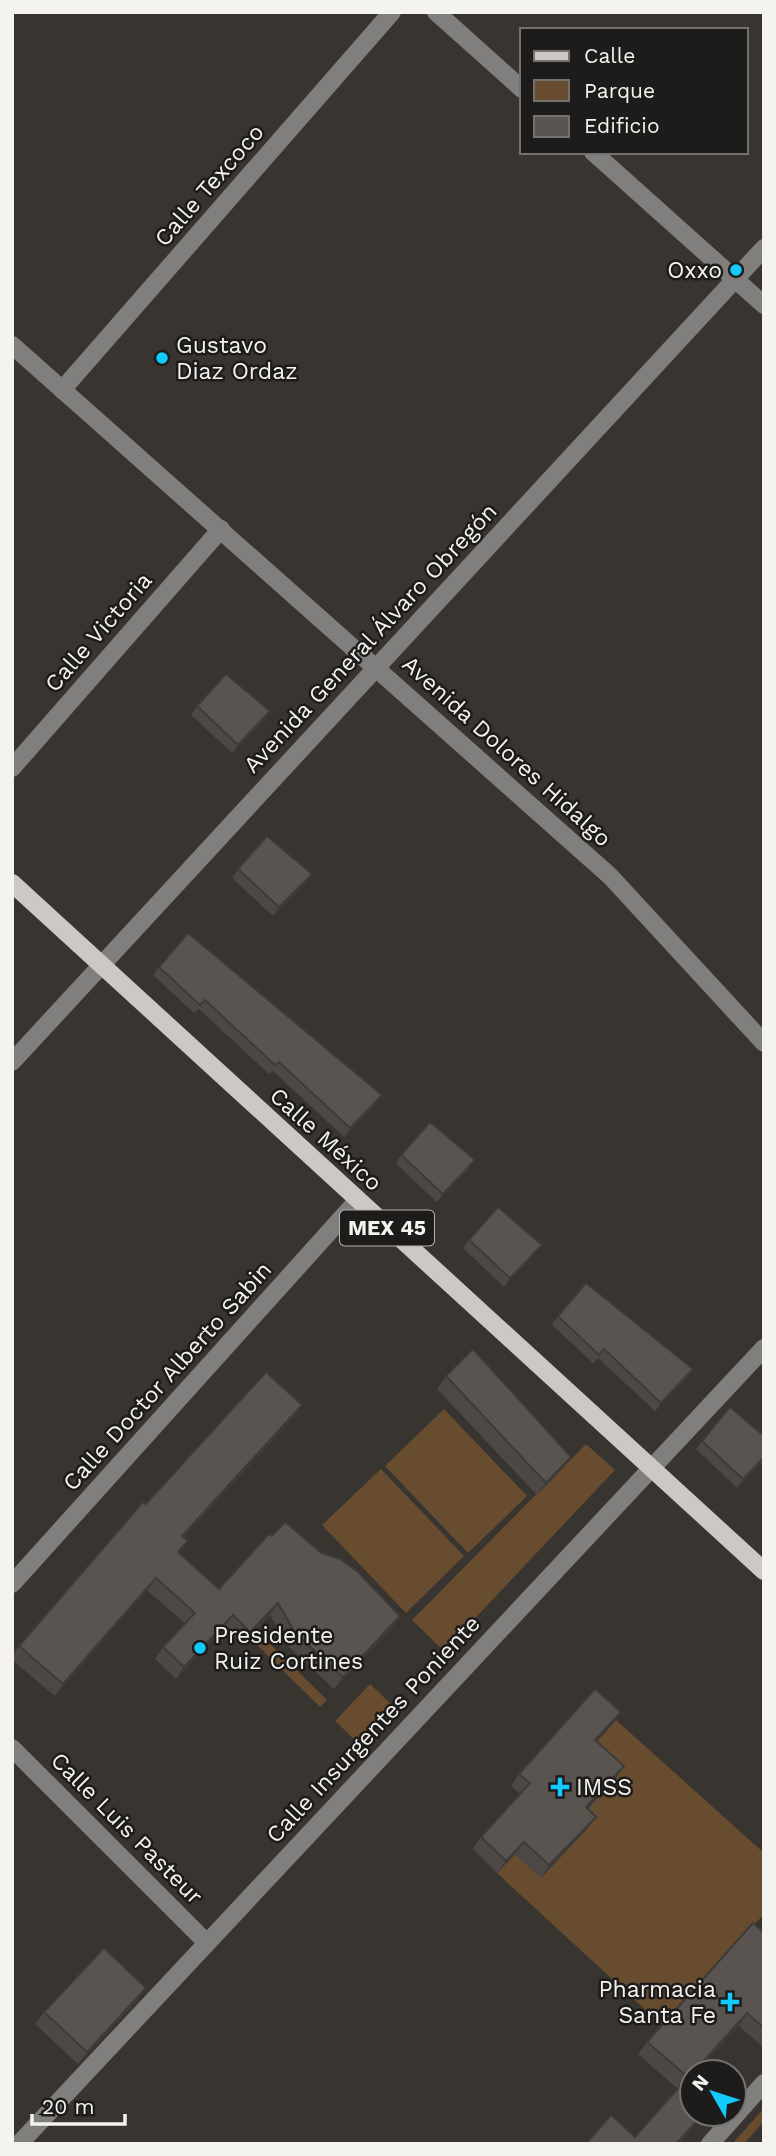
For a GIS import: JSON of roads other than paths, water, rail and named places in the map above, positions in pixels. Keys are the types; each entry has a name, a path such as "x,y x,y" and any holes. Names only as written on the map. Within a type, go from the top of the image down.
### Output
{"main road":[{"name":"Calle México","path":"12,883 764,1571"}],"street":[{"name":"Calle Texcoco","path":"62,390 393,12"},
{"path":"436,12 520,87"},
{"path":"595,154 764,305"},
{"name":"Avenida General Álvaro Obregón","path":"12,1062 764,248"},
{"name":"Avenida Dolores Hidalgo","path":"12,345 610,876 764,1043"},
{"name":"Calle Victoria","path":"12,768 220,529"},
{"name":"Calle Doctor Alberto Sabin","path":"12,1584 358,1201"},
{"name":"Calle Insurgentes Poniente","path":"19,2144 764,1348"},
{"name":"Calle Luis Pasteur","path":"12,1748 208,1942"},
{"path":"710,2144 764,2083"}],"place":[{"name":"Oxxo","path":"736,270"},
{"name":"Gustavo Diaz Ordaz","path":"162,358"},
{"name":"Presidente Ruiz Cortines","path":"200,1648"},
{"name":"IMSS","path":"560,1787"},
{"name":"Pharmacia Santa Fe","path":"730,2002"}]}
